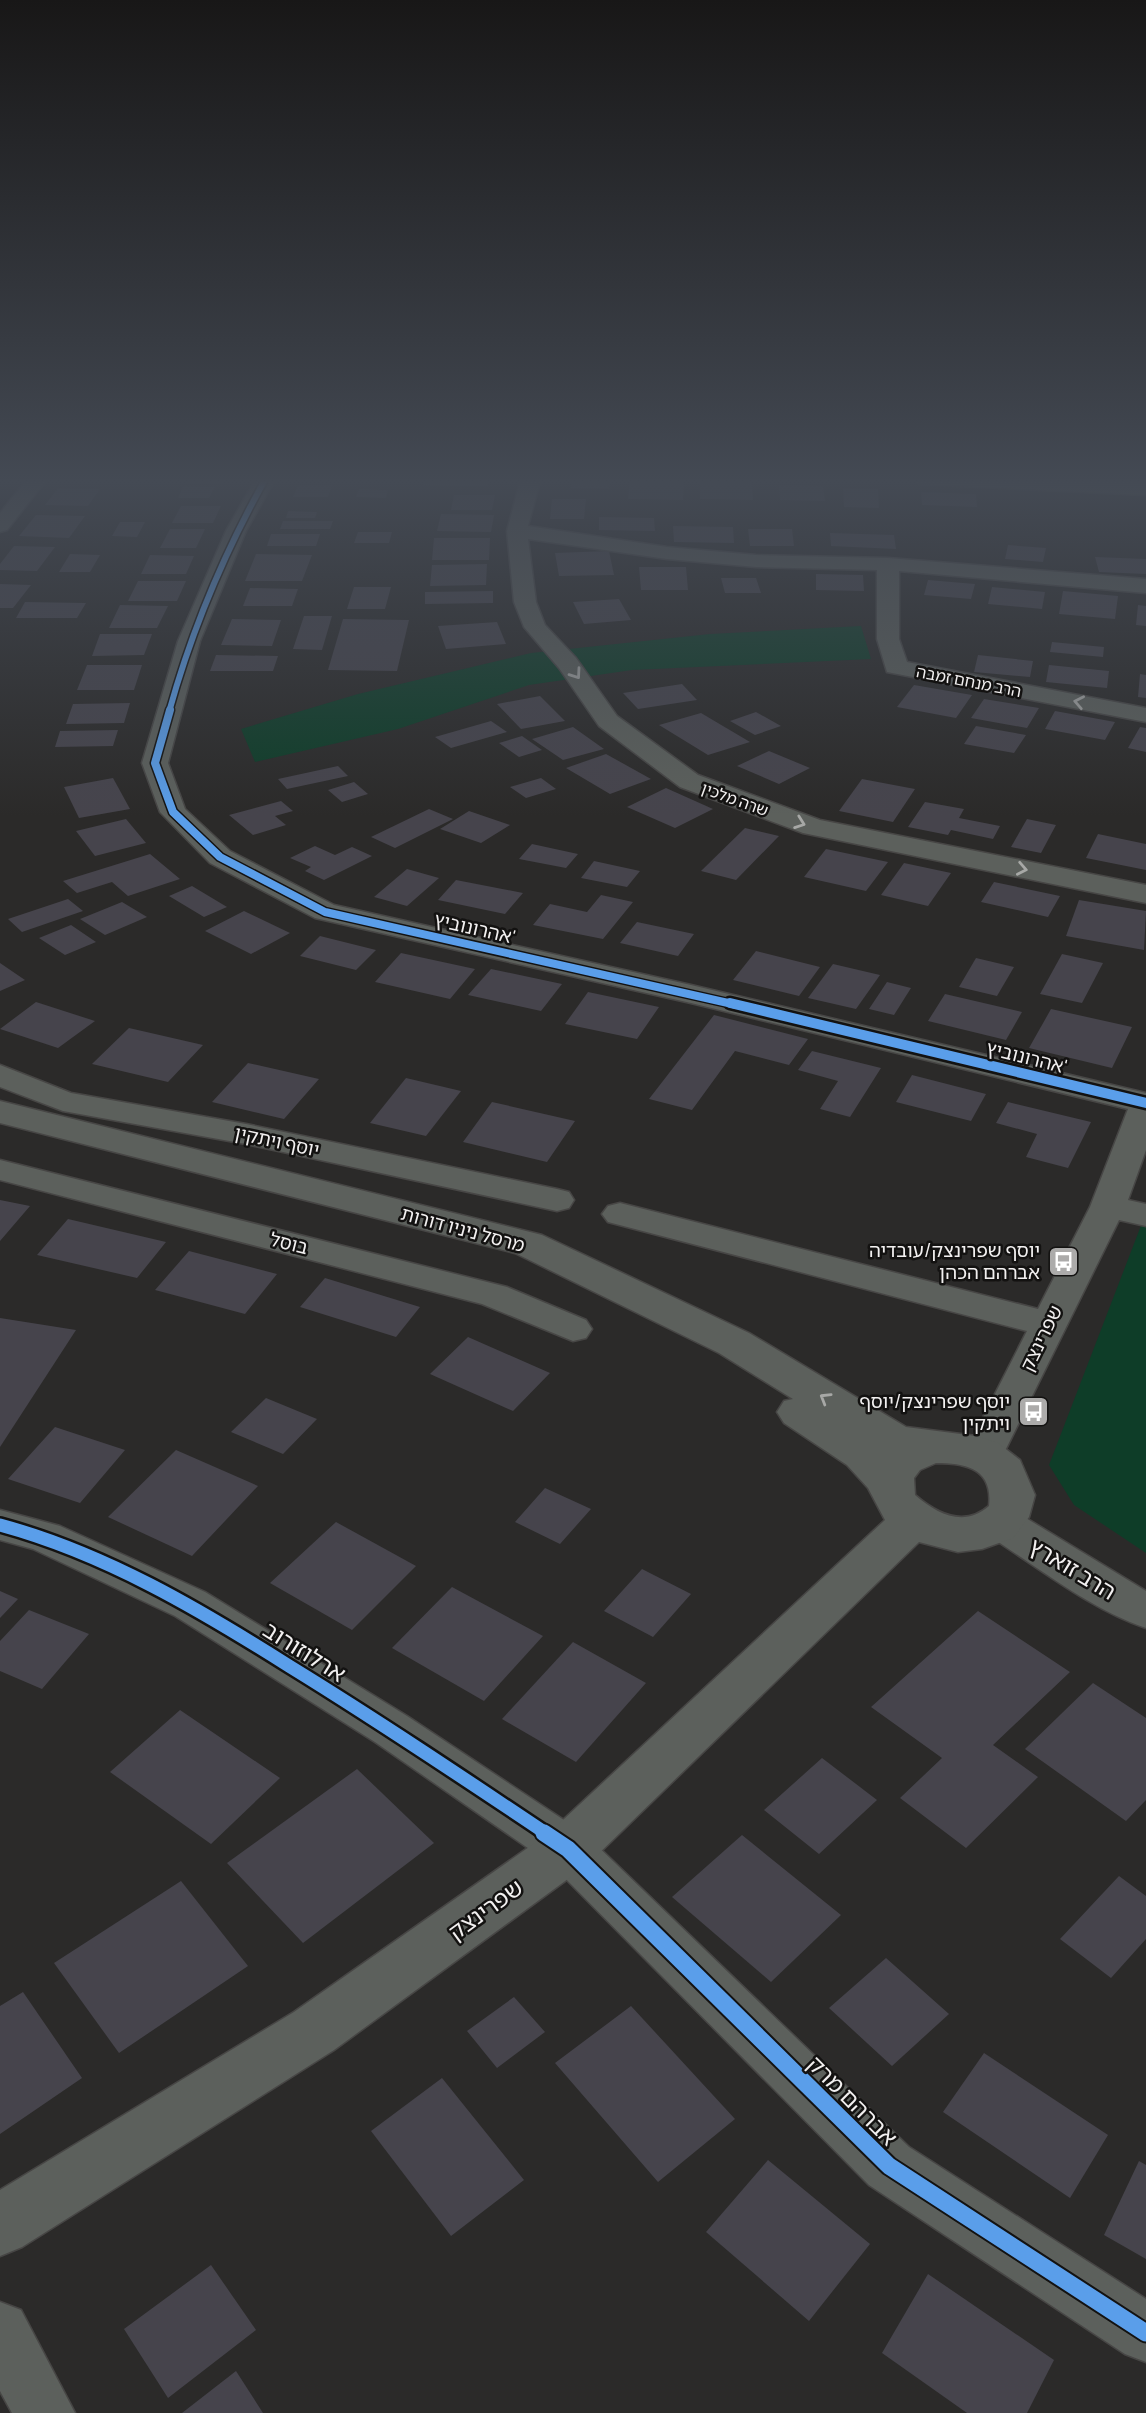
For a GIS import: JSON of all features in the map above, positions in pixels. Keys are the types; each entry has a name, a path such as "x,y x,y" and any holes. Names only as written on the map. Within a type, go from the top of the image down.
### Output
{"street":[{"name":"אהרונוביץ'","path":"211,591 189,641 155,763 173,812 220,857 325,912 691,994 1146,1104"},
{"name":"שרה מלכין","path":"523,591 524,602 535,627 568,663 608,721 689,781 813,827 1146,894"},
{"name":"הרב מנחם זמבה","path":"888,591 888,639 895,667 1146,715"},
{"name":"יוסף ויתקין","path":"0,1074 63,1101 246,1134 557,1200"},
{"name":"שפרינצק","path":"984,1455 1108,1207 1146,1104"},
{"name":"מרסל ניניו דורות","path":"0,1112 528,1244 734,1343 895,1441 930,1447"},
{"name":"מרסל ניניו דורות","path":"0,1133 516,1262 746,1378 863,1454 901,1502"},
{"name":"בוסל","path":"0,1170 494,1295 573,1329"},
{"path":"1108,1207 1146,1214"},
{"path":"620,1214 1048,1324"},
{"path":"930,1447 957,1447 984,1455 1000,1466 1011,1480 1015,1496 1012,1511 1001,1523 983,1532 960,1535 935,1532 901,1502 892,1470 901,1459 930,1447"},
{"name":"שפרינצק","path":"0,2225 314,2031 568,1849 901,1502"},
{"name":"הרב זוארץ","path":"1001,1523 1084,1576 1146,1611"},
{"name":"ארלוזורוב","path":"0,1525 45,1537 190,1604 391,1728 568,1849"},
{"name":"אברהם מרק","path":"568,1849 889,2166 1146,2333"},
{"path":"0,2331 45,2413"}],"green space":[{"path":"861,626 871,659 632,670 529,685 398,729 255,762 241,729 358,694 531,653 710,634"},
{"path":"1142,1223 1146,1224 1146,1553 1074,1505 1049,1465"}],"building":[{"path":"0,591 27,591 13,608 0,608"},
{"path":"133,591 182,591 177,601 128,601"},
{"path":"249,591 297,591 292,606 243,606"},
{"path":"353,591 390,591 385,609 347,609"},
{"path":"493,591 493,603 425,604 425,592"},
{"path":"724,591 760,591 761,593 725,593"},
{"path":"925,591 973,591 971,599 924,595"},
{"path":"991,591 1045,592 1042,609 988,604"},
{"path":"1063,591 1118,596 1115,619 1059,614"},
{"path":"619,599 631,620 584,624 573,602"},
{"path":"25,602 86,603 77,618 16,618"},
{"path":"120,605 168,606 157,628 109,628"},
{"path":"1138,605 1146,606 1146,626 1136,625"},
{"path":"304,616 332,616 322,650 293,649"},
{"path":"232,619 281,620 272,646 221,645"},
{"path":"343,619 409,620 397,671 328,670"},
{"path":"497,622 506,644 446,649 438,626"},
{"path":"100,634 152,634 144,655 92,656"},
{"path":"1052,642 1104,647 1103,657 1050,652"},
{"path":"216,655 278,656 273,671 210,671"},
{"path":"978,655 1033,661 1030,677 974,672"},
{"path":"87,665 142,665 134,690 77,690"},
{"path":"1049,665 1109,671 1107,688 1046,682"},
{"path":"1140,674 1146,675 1146,698 1138,697"},
{"path":"682,684 697,700 638,709 623,693"},
{"path":"914,685 972,695 956,718 897,707"},
{"path":"540,696 565,721 521,729 497,704"},
{"path":"984,699 1039,708 1027,728 971,718"},
{"path":"130,703 124,723 66,724 73,704"},
{"path":"1055,711 1115,722 1105,740 1045,729"},
{"path":"756,712 781,726 755,735 730,721"},
{"path":"701,713 750,742 708,755 659,725"},
{"path":"491,721 507,732 451,748 435,737"},
{"path":"976,726 1026,735 1014,753 964,744"},
{"path":"573,727 604,749 563,760 532,739"},
{"path":"1140,727 1146,728 1146,752 1128,748"},
{"path":"118,730 113,746 55,747 60,731"},
{"path":"522,736 542,750 519,757 499,743"},
{"path":"769,751 810,768 779,784 737,766"},
{"path":"606,754 651,779 610,794 566,768"},
{"path":"338,766 348,776 287,789 278,779"},
{"path":"113,778 130,809 79,818 64,787"},
{"path":"541,778 556,789 526,798 510,787"},
{"path":"862,779 915,789 893,822 839,811"},
{"path":"354,782 368,794 342,802 328,790"},
{"path":"666,788 713,809 675,828 627,807"},
{"path":"281,801 293,811 275,816 286,825 253,835 229,815"},
{"path":"925,802 964,809 959,818 1000,826 993,839 951,830 948,835 908,827"},
{"path":"429,809 453,819 395,848 371,837"},
{"path":"469,811 510,825 481,843 440,829"},
{"path":"126,819 146,843 95,856 76,831"},
{"path":"1027,819 1056,825 1041,853 1011,847"},
{"path":"745,828 779,836 736,880 701,871"},
{"path":"1098,834 1146,844 1146,870 1086,858"},
{"path":"532,844 578,854 566,868 519,859"},
{"path":"315,846 335,855 352,847 372,856 324,880 305,871 311,867 290,858"},
{"path":"826,849 888,862 866,891 804,877"},
{"path":"150,854 180,879 128,896 112,882 77,893 63,881"},
{"path":"594,861 640,871 627,887 581,878"},
{"path":"904,863 951,873 928,906 881,895"},
{"path":"407,869 439,878 407,906 374,897"},
{"path":"456,880 523,893 505,914 438,900"},
{"path":"994,882 1060,896 1048,917 981,902"},
{"path":"192,886 227,907 204,917 169,896"},
{"path":"601,895 633,902 603,939 533,925 550,904 587,912"},
{"path":"68,899 83,911 22,932 8,919"},
{"path":"1079,900 1146,911 1144,950 1066,936"},
{"path":"122,902 147,917 105,935 80,919"},
{"path":"244,911 290,933 251,954 205,931"},
{"path":"637,922 694,934 678,956 620,943"},
{"path":"71,925 96,942 65,955 39,938"},
{"path":"320,936 376,950 356,970 300,956"},
{"path":"756,951 820,967 799,996 733,980"},
{"path":"401,953 475,969 450,999 375,982"},
{"path":"1062,954 1103,963 1082,1003 1040,994"},
{"path":"976,958 1014,967 997,996 959,987"},
{"path":"0,963 25,980 0,991"},
{"path":"833,964 880,975 856,1009 808,998"},
{"path":"491,969 562,984 541,1011 468,995"},
{"path":"887,982 911,988 894,1015 869,1009"},
{"path":"588,992 659,1007 637,1039 565,1024"},
{"path":"945,994 1022,1012 1006,1040 928,1021"},
{"path":"36,1002 95,1021 58,1048 0,1029"},
{"path":"1051,1009 1132,1027 1112,1068 1029,1048"},
{"path":"714,1015 808,1039 789,1065 735,1051 692,1110 649,1099"},
{"path":"129,1028 203,1045 168,1082 92,1064"},
{"path":"812,1051 881,1068 850,1117 820,1109 838,1081 798,1070"},
{"path":"248,1063 319,1079 284,1119 212,1102"},
{"path":"912,1075 986,1094 971,1121 896,1102"},
{"path":"406,1078 461,1091 426,1136 370,1123"},
{"path":"492,1102 575,1121 547,1162 463,1142"},
{"path":"1008,1102 1091,1122 1068,1168 1026,1157 1037,1134 996,1123"},
{"path":"0,1200 30,1206 0,1241"},
{"path":"68,1219 166,1242 137,1278 37,1255"},
{"path":"189,1251 277,1274 245,1314 155,1290"},
{"path":"325,1278 420,1307 396,1337 300,1307"},
{"path":"0,1318 76,1330 0,1447"},
{"path":"468,1337 550,1373 513,1411 430,1374"},
{"path":"266,1398 317,1419 283,1454 231,1432"},
{"path":"55,1427 125,1450 80,1503 8,1479"},
{"path":"176,1450 258,1486 192,1556 108,1517"},
{"path":"545,1488 591,1509 560,1544 515,1522"},
{"path":"336,1522 416,1566 352,1630 270,1583"},
{"path":"642,1569 691,1594 653,1637 604,1611"},
{"path":"452,1587 543,1636 484,1701 392,1648"},
{"path":"0,1591 18,1599 0,1618"},
{"path":"29,1610 89,1634 42,1689 0,1671 0,1641"},
{"path":"978,1611 1070,1672 993,1745 1038,1777 966,1848 900,1798 942,1758 871,1707"},
{"path":"573,1642 646,1683 576,1762 502,1719"},
{"path":"1093,1683 1146,1718 1146,1800 1126,1821 1025,1749"},
{"path":"180,1710 280,1778 211,1844 110,1772"},
{"path":"822,1758 877,1800 819,1854 764,1810"},
{"path":"357,1769 434,1843 303,1943 227,1863"},
{"path":"742,1835 841,1915 771,1982 672,1897"},
{"path":"1119,1876 1146,1896 1146,1939 1111,1978 1060,1939"},
{"path":"181,1881 248,1966 119,2053 54,1963"},
{"path":"886,1958 949,2014 892,2066 829,2008"},
{"path":"23,1992 82,2078 0,2134 0,2006"},
{"path":"514,1997 545,2032 497,2068 467,2031"},
{"path":"631,2006 735,2119 658,2182 555,2063"},
{"path":"984,2053 1108,2135 1070,2198 943,2112"},
{"path":"442,2078 524,2180 451,2236 371,2131"},
{"path":"768,2160 870,2244 809,2321 706,2232"},
{"path":"1139,2161 1146,2165 1146,2259 1104,2235"},
{"path":"211,2265 256,2330 168,2398 124,2329"},
{"path":"928,2274 1054,2360 1027,2413 967,2413 882,2353"},
{"path":"236,2371 263,2413 182,2413"}],"cycle path":[{"path":"211,591 189,641 155,763 173,812 220,857 325,912 691,994 1146,1103"},
{"path":"0,1525 45,1537 190,1604 391,1729 568,1849 889,2166 1146,2333"}],"place":[{"name":"יוסף שפרינצק/עובדיה אברהם הכהן","path":"1063,1261"},
{"name":"יוסף שפרינצק/יוסף ויתקין","path":"1033,1412"}]}
